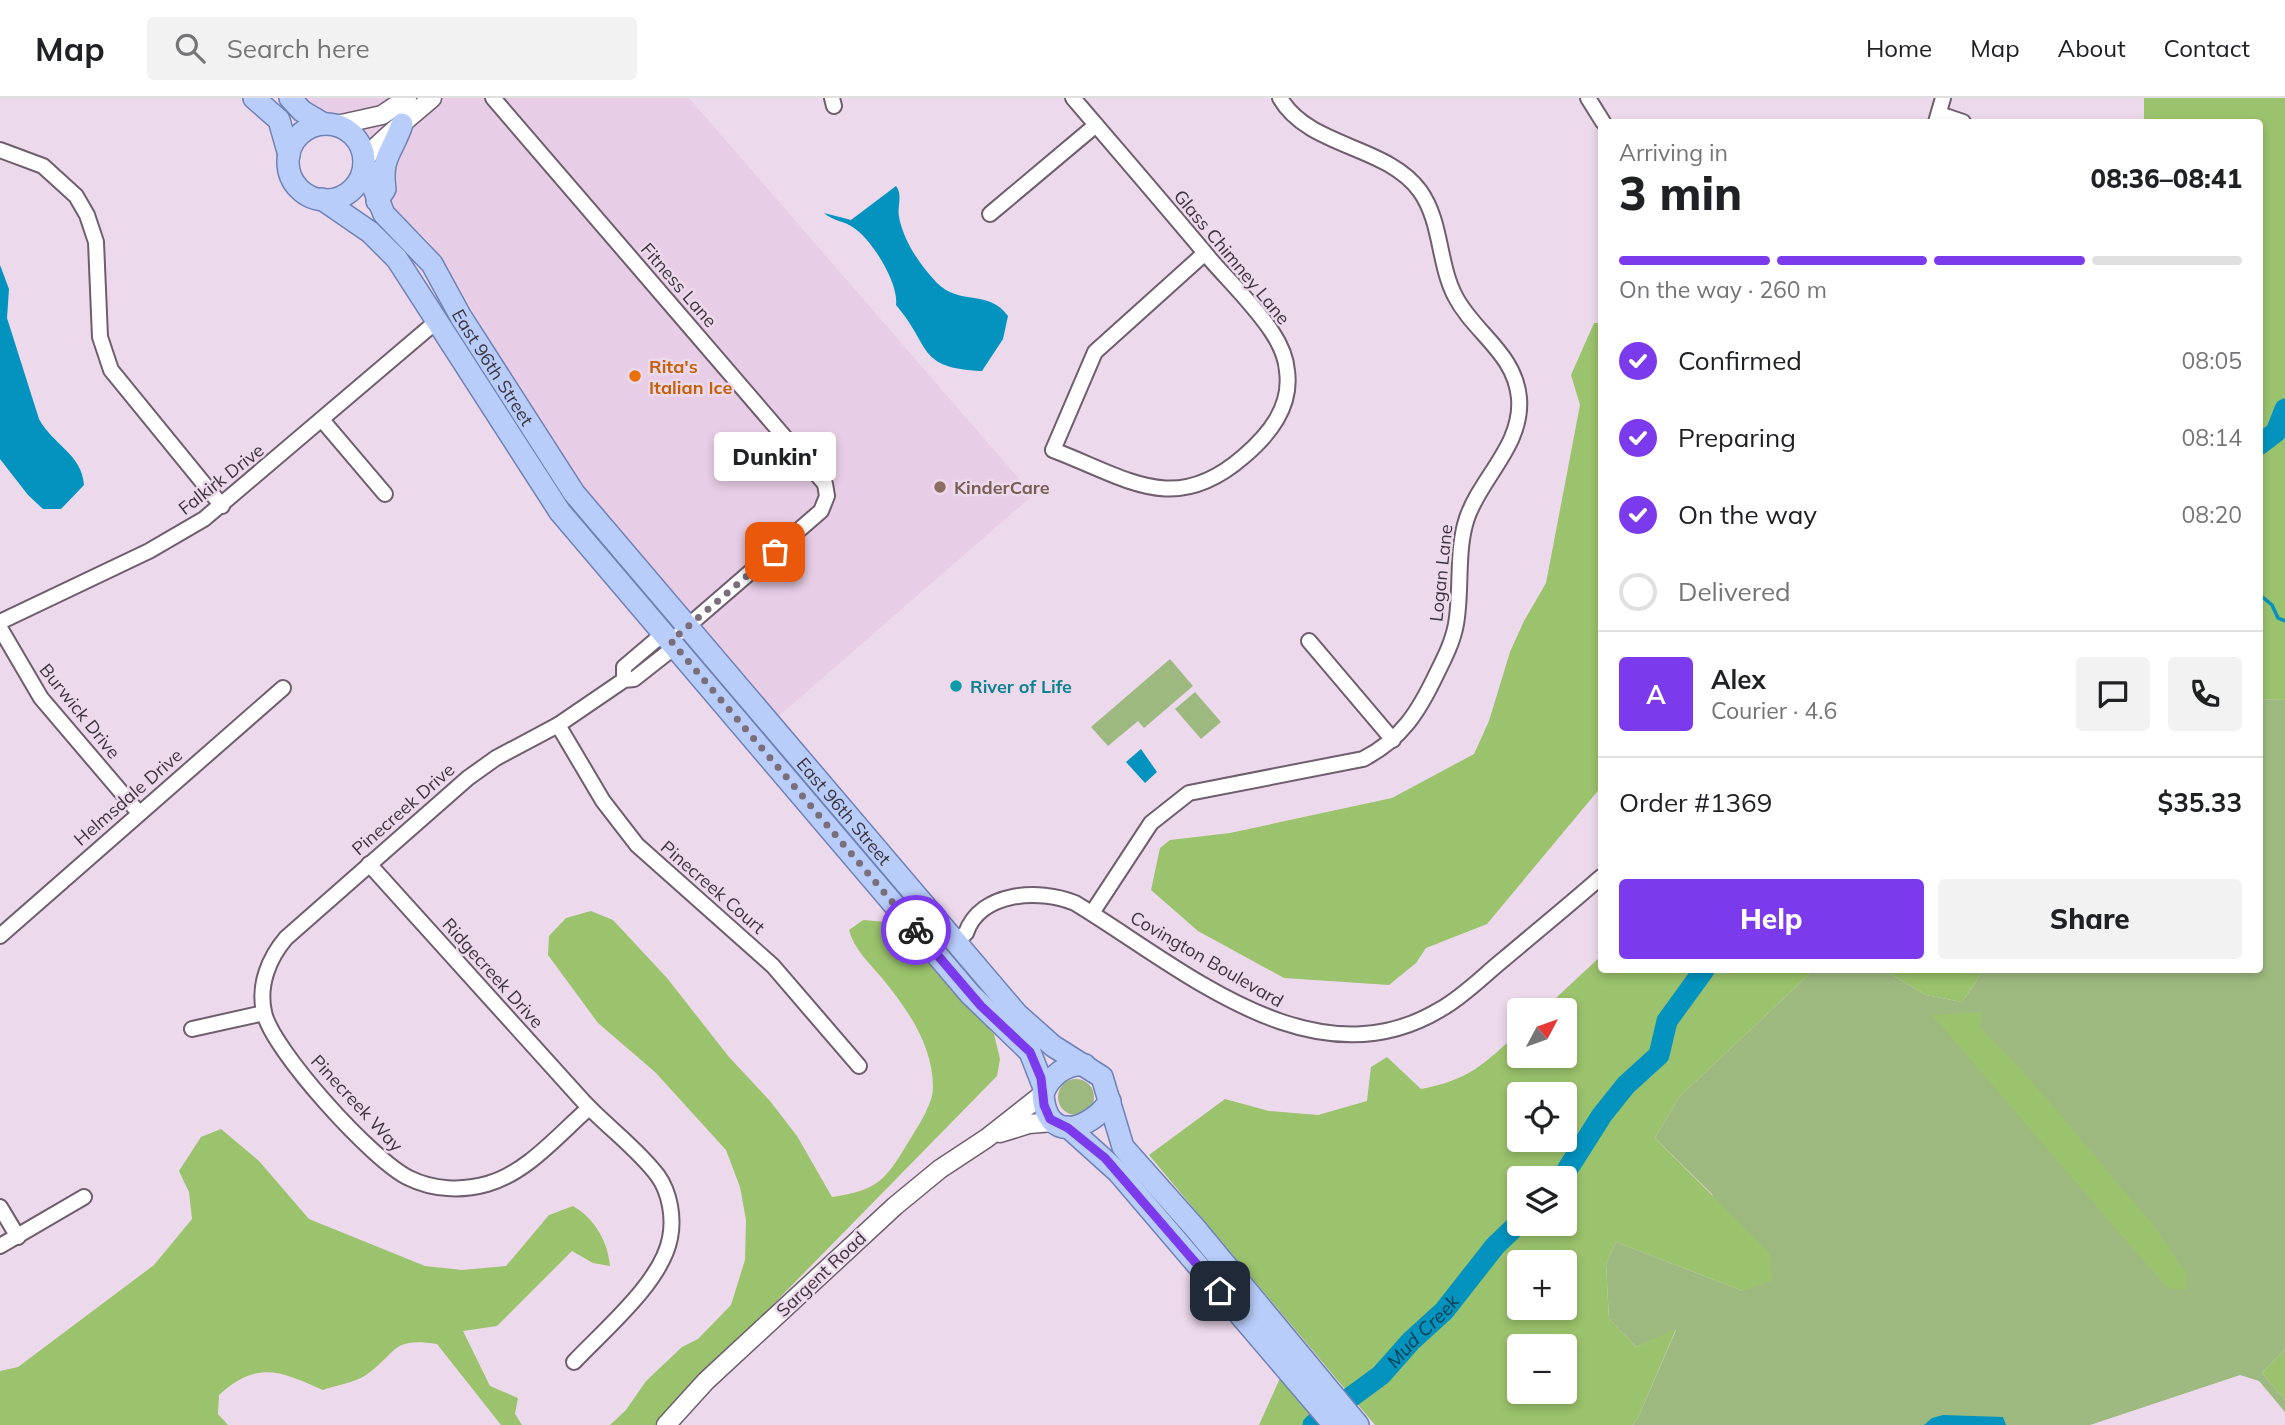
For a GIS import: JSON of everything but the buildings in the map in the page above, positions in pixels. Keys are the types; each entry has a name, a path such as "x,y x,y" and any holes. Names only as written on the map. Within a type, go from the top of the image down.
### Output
{"main road":[{"path":"254,98 279,120 289,155 292,179 300,189 322,199 334,199 355,186 364,161 357,140 302,111 290,98"},
{"path":"377,201 385,189 387,153 402,124"},
{"path":"289,155 301,133 331,125"},
{"name":"East 96th Street","path":"364,161 377,201 392,223 432,264 461,317 574,493 674,637 870,877 981,1006 1027,1049 1043,1091 1045,1110 1110,1164 1305,1377 1358,1425"},
{"name":"East 96th Street","path":"322,199 384,245 402,267 560,512 674,637 955,931 1028,1025 1106,1082 1115,1129 1123,1147 1195,1228 1305,1377 1334,1425"},
{"path":"870,877 906,904 939,943 955,931"},
{"path":"1043,1091 1069,1066 1086,1065"},
{"path":"1061,1125 1092,1121 1110,1101"}],"street":[{"path":"331,125 382,115 407,98"},
{"path":"364,161 395,126 402,124 432,98"},
{"name":"Fitness Lane","path":"493,98 825,484 827,496 821,511 674,637"},
{"name":"Glass Chimney Lane","path":"1073,98 1271,330 1284,357 1287,394 1270,430 1221,475 1202,485 1176,490 1147,486 1053,450 1095,352 1205,253"},
{"name":"Logan Lane","path":"1092,913 1150,823 1189,793 1363,758 1393,740 1411,723 1421,708 1450,645 1456,623 1465,522 1513,435 1520,412 1517,387 1507,362 1455,298 1431,212 1414,183 1399,172 1308,125 1280,98"},
{"path":"1588,98 1601,119"},
{"path":"1937,118 1943,98"},
{"path":"990,214 1096,125"},
{"path":"0,150 43,166 76,196 87,215 96,242 100,337 111,370 222,506"},
{"name":"Falkirk Drive","path":"0,622 149,551 222,506 437,321"},
{"path":"323,421 385,494"},
{"name":"Burwick Drive","path":"0,628 41,698 139,813"},
{"name":"Pinecreek Drive","path":"264,1013 264,979 279,948 369,864 477,771 558,725 624,680 634,679 674,637"},
{"path":"1309,641 1393,740"},
{"name":"Helmsdale Drive","path":"0,936 283,688"},
{"name":"Pinecreek Court","path":"558,725 603,801 632,839 661,869 773,967 859,1066"},
{"name":"Ridgecreek Drive","path":"369,864 589,1108 659,1178 669,1202 671,1231 665,1257 656,1272 574,1363"},
{"name":"Covington Boulevard","path":"955,931 986,907 1020,895 1060,897 1092,913 1258,1015 1286,1026 1324,1034 1367,1033 1406,1025 1439,1011 1598,879"},
{"path":"192,1029 264,1013"},
{"name":"Pinecreek Way","path":"264,1013 270,1030 284,1053 376,1156 404,1176 425,1184 464,1188 502,1178 526,1164 589,1108"},
{"name":"Sargent Road","path":"666,1425 706,1381 895,1206 940,1168 987,1138 1043,1091"},
{"name":"Sargent Road","path":"987,1138 1029,1124 1061,1125"},
{"path":"0,1246 84,1197"},
{"path":"0,1207 18,1237"}],"shaded area":[{"path":"301,98 689,98 1033,495 773,721 567,477 446,264 428,241 395,209 368,135 360,126 310,106"}],"green space":[{"path":"2144,98 2285,98 2285,700 2263,699 2263,119 2144,119"},
{"path":"1594,323 1598,323 1598,791 1487,924 1426,948 1416,963 1389,985 1284,978 1198,931 1151,890 1160,848 1170,840 1230,833 1392,798 1474,754 1489,721 1510,652 1546,583 1580,405 1571,375"},
{"path":"1170,659 1193,686 1144,728 1138,721 1108,746 1091,727"},
{"path":"1195,692 1221,722 1201,739 1175,709"},
{"path":"2263,699 2285,700 2285,1349 2262,1373 2285,1400 2285,1412 2259,1381 2240,1375 2090,1425 1632,1425 1637,1420 1676,1330 1636,1347 1609,1319 1606,1264 1616,1242 1743,1291 1712,1194 1655,1138 1679,1097 1811,973 1889,973 1926,995 1962,1002 1982,973 2263,973"},
{"path":"591,911 613,920 667,978 729,1057 770,1101 797,1136 832,1197 870,1187 886,1174 901,1155 924,1116 933,1088 929,1057 917,1029 892,990 858,950 849,930 863,920 898,923 994,1034 1000,1059 997,1076 655,1425 610,1425 626,1410 646,1381 682,1347 698,1339 731,1305 745,1260 746,1220 740,1187 726,1150 655,1072 598,1023 548,955 549,936 566,918"},
{"path":"1598,959 1598,973 1811,973 1679,1097 1655,1138 1769,1252 1773,1280 1743,1291 1616,1242 1606,1264 1609,1319 1636,1347 1676,1329 1637,1420 1632,1425 1375,1425 1149,1155 1225,1099 1269,1111 1318,1115 1367,1101 1371,1067 1387,1057 1421,1089 1452,1081 1475,1069 1507,1043 1507,1068 1577,1068 1577,998 1556,998"},
{"path":"1889,973 1982,973 1962,1002 1926,995"},
{"path":"1982,1012 1980,1028 2022,1070 2155,1227 2187,1275 2186,1290 2167,1288 1932,1015"},
{"path":"1076,1079 1089,1084 1094,1097 1089,1110 1076,1115 1063,1110 1058,1097 1063,1084"},
{"path":"221,1129 259,1161 309,1219 425,1266 462,1270 506,1266 549,1215 573,1206 581,1211 599,1231 610,1266 593,1263 572,1251 497,1326 463,1331 490,1386 518,1398 515,1414 522,1425 501,1425 437,1344 422,1342 402,1345 361,1378 323,1390 281,1374 269,1372 246,1377 219,1395 218,1414 228,1425 0,1425 0,1371 18,1367 154,1265 192,1219 189,1192 179,1171 201,1137"},
{"path":"2285,1349 2285,1400 2262,1373"},
{"path":"1281,1376 1323,1425 1259,1425"}],"water":[{"path":"896,186 899,193 899,217 905,235 919,261 937,283 955,294 992,303 1008,316 1003,339 982,371 946,365 928,353 896,305 889,274 869,242 854,228 824,213 851,220"},
{"path":"0,265 9,289 7,318 39,419 73,457 82,474 84,485 61,509 43,509 28,495 0,459"},
{"path":"1141,749 1157,772 1145,783 1126,762"},
{"path":"1943,1415 2003,1417 2006,1425 1924,1425 1932,1418"}],"waterway":[{"name":"Mud Creek","path":"2263,442 2276,432 2285,409"},
{"path":"2263,597 2272,605 2278,618 2285,621"},
{"name":"Mud Creek","path":"1570,1166 1602,1115 1626,1085 1659,1055 1667,1021 1702,973"},
{"name":"Mud Creek","path":"1313,1425 1381,1375 1411,1341 1444,1311 1507,1234"}],"way so far":[{"path":"775,552 671,641 916,930"}],"place":[{"name":"Rita's Italian Ice","path":"635,376"},
{"name":"KinderCare","path":"940,487"},
{"name":"Dunkin'","path":"775,552"},
{"name":"River of Life","path":"956,686"}],"route":[{"path":"916,930 981,1006 1030,1052 1044,1088 1044,1105 1050,1119 1068,1128 1105,1158 1220,1291"}]}
